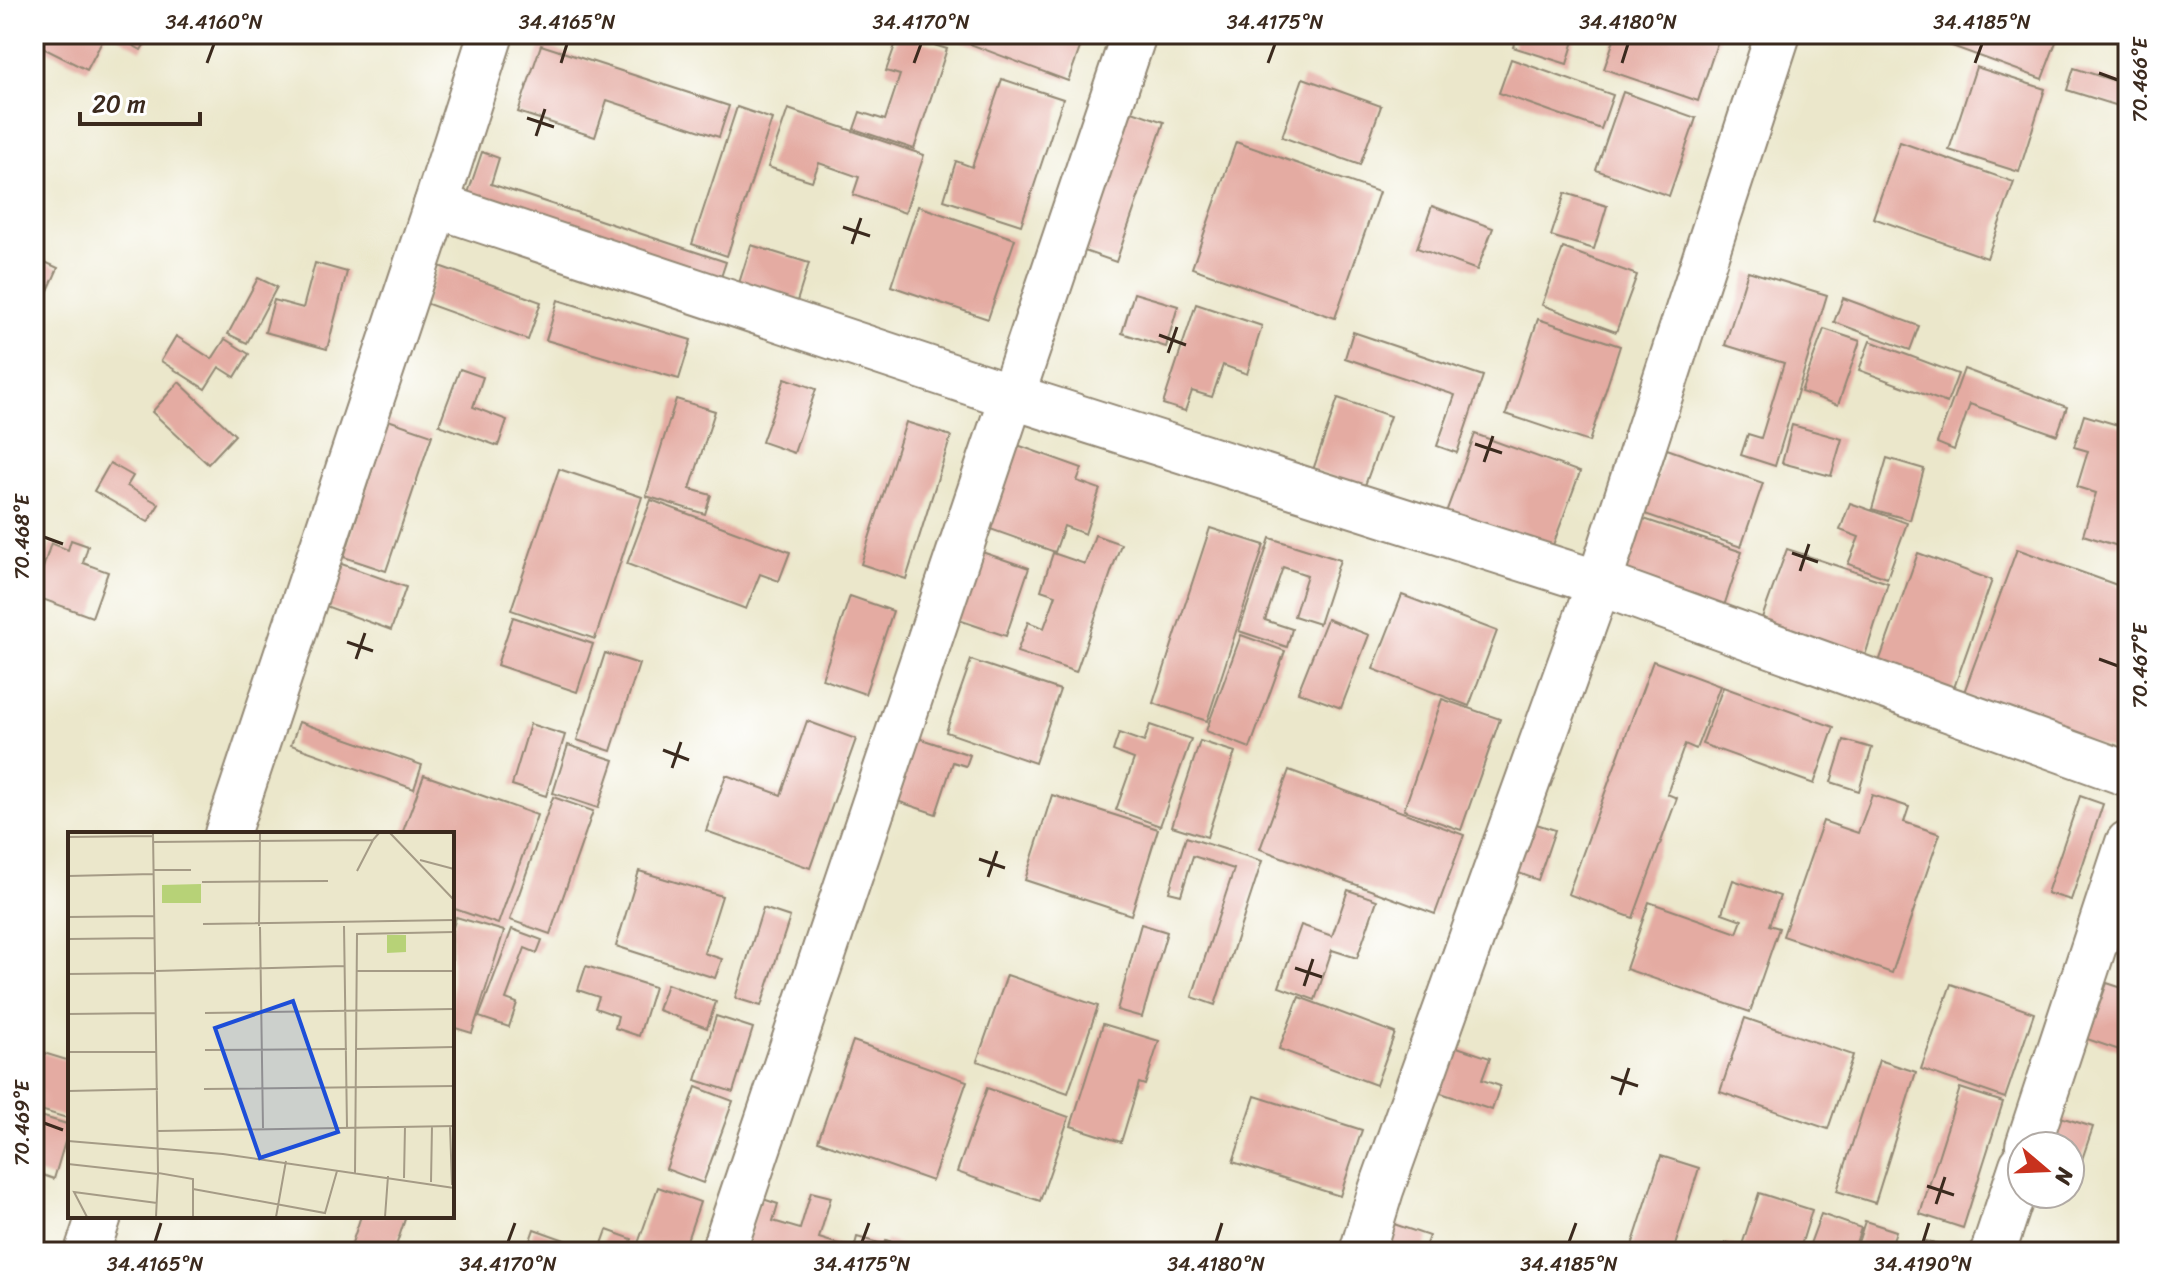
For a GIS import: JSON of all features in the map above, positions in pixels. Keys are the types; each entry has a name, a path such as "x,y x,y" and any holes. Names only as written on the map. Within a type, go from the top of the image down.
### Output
{"street":[{"path":"228,832 491,34"},
{"path":"723,1252 1134,34"},
{"path":"1362,1252 1381,1190 1599,583 1778,34"},
{"path":"436,205 1011,396 1599,583 2128,774"},
{"path":"2033,1130 2128,843"},
{"path":"1993,1252 2007,1210"},
{"path":"87,1252 98,1218"}],"building":[{"path":"45,34 106,34 87,70 39,46"},
{"path":"113,34 151,34 141,50"},
{"path":"899,34 947,49 914,149 854,129 860,112 885,120 900,75 886,71"},
{"path":"964,34 1085,34 1068,81 962,41"},
{"path":"1517,34 1576,34 1567,64 1513,47"},
{"path":"1616,34 1720,34 1698,101 1604,69"},
{"path":"1928,34 2059,34 2042,79 1927,37"},
{"path":"541,45 729,106 719,137 607,100 595,137 518,112"},
{"path":"1511,59 1613,95 1601,129 1499,93"},
{"path":"1976,67 2045,89 2019,172 1949,150"},
{"path":"2074,68 2128,85 2128,109 2067,90"},
{"path":"1303,78 1381,106 1360,165 1282,137"},
{"path":"1002,79 1063,99 1021,225 944,200 956,161 972,167"},
{"path":"1623,92 1696,118 1669,196 1596,170"},
{"path":"1112,104 1164,122 1116,262 1064,244"},
{"path":"737,107 772,119 727,256 692,244"},
{"path":"788,109 924,155 905,213 853,195 859,177 819,163 812,181 768,167"},
{"path":"1236,142 1379,192 1335,318 1192,268"},
{"path":"1900,142 2014,182 1987,258 1873,218"},
{"path":"482,152 499,158 491,184 726,262 719,283 466,199"},
{"path":"1565,193 1607,206 1594,249 1551,236"},
{"path":"918,206 1015,239 988,319 891,286"},
{"path":"1432,206 1493,228 1477,270 1417,248"},
{"path":"751,245 809,263 793,314 735,296"},
{"path":"1563,248 1637,275 1616,332 1542,305"},
{"path":"34,257 58,268 43,302 34,298"},
{"path":"315,263 347,272 327,349 265,332 274,300 303,308"},
{"path":"439,266 541,302 528,340 425,303"},
{"path":"1748,271 1827,295 1775,466 1741,455 1748,434 1761,438 1784,363 1725,345"},
{"path":"258,278 277,287 247,343 228,334"},
{"path":"1134,293 1178,306 1166,347 1122,333"},
{"path":"1843,298 1919,326 1910,350 1834,322"},
{"path":"558,300 691,340 679,379 546,340"},
{"path":"1196,304 1262,326 1247,374 1223,365 1212,397 1192,391 1185,411 1163,404"},
{"path":"1538,319 1620,346 1589,442 1506,414"},
{"path":"1824,329 1860,341 1838,405 1801,392"},
{"path":"1353,332 1483,376 1457,453 1437,446 1455,395 1345,358"},
{"path":"176,336 212,359 225,339 249,354 235,377 219,367 205,389 161,361"},
{"path":"1870,341 1958,374 1947,403 1859,370"},
{"path":"460,369 483,377 473,407 507,420 498,446 439,425"},
{"path":"1964,369 2067,407 2057,435 1970,404 1954,450 1937,443"},
{"path":"785,378 816,389 794,453 762,442"},
{"path":"179,382 235,435 208,464 152,412"},
{"path":"1338,398 1390,416 1364,488 1313,470"},
{"path":"676,399 715,411 690,489 711,495 705,514 646,496"},
{"path":"2084,415 2128,428 2128,528 2125,527 2118,546 2083,535 2096,493 2077,487 2088,451 2074,447"},
{"path":"388,420 432,435 386,571 344,557"},
{"path":"906,422 951,436 906,579 861,564"},
{"path":"1792,425 1842,439 1831,476 1782,463"},
{"path":"1475,434 1580,472 1546,564 1441,526"},
{"path":"1009,442 1082,468 1077,481 1100,489 1085,534 1064,526 1055,552 979,525"},
{"path":"1667,449 1763,483 1741,547 1645,514"},
{"path":"1887,458 1924,469 1910,520 1872,509"},
{"path":"110,463 133,476 127,486 159,504 148,522 94,491"},
{"path":"559,469 642,497 595,639 511,610"},
{"path":"651,500 790,552 779,581 760,574 746,609 627,564"},
{"path":"1850,503 1907,523 1887,578 1848,564 1859,537 1840,530"},
{"path":"1638,517 1742,552 1721,615 1617,581"},
{"path":"1210,528 1264,545 1207,721 1153,703"},
{"path":"1095,535 1121,544 1076,672 1017,652 1028,622 1044,628 1056,595 1041,590 1053,553 1085,564"},
{"path":"1270,538 1340,560 1319,624 1294,616 1307,575 1283,567 1265,620 1292,629 1287,647 1239,631"},
{"path":"71,540 88,546 83,563 108,572 92,617 34,596 51,543 68,550"},
{"path":"1787,549 1888,583 1862,665 1758,629"},
{"path":"2017,549 2128,589 2128,735 2121,753 1963,695"},
{"path":"976,550 1029,568 1006,636 953,618"},
{"path":"1918,553 1992,580 1949,702 1874,676"},
{"path":"336,562 406,587 391,630 320,604"},
{"path":"1402,595 1497,631 1469,706 1373,669"},
{"path":"850,596 893,611 865,694 822,679"},
{"path":"513,617 593,644 577,692 497,665"},
{"path":"1327,619 1369,635 1341,708 1298,692"},
{"path":"1241,635 1285,651 1250,748 1206,731"},
{"path":"605,653 639,664 611,751 577,740"},
{"path":"971,660 1060,690 1035,763 946,732"},
{"path":"1653,661 1720,686 1696,749 1685,744 1667,794 1677,798 1633,918 1568,894"},
{"path":"1723,687 1834,727 1814,784 1702,744"},
{"path":"1442,699 1500,719 1461,830 1404,810"},
{"path":"807,721 856,739 810,868 706,831 726,775 781,795"},
{"path":"299,722 422,765 414,789 291,745"},
{"path":"530,724 565,735 546,796 512,785"},
{"path":"1150,725 1191,739 1160,826 1116,810 1134,759 1113,751 1119,733 1144,742"},
{"path":"912,736 970,755 966,766 953,762 936,814 891,799"},
{"path":"1844,740 1872,748 1859,791 1831,782"},
{"path":"1200,741 1235,752 1207,837 1172,826"},
{"path":"568,745 614,760 598,808 553,793"},
{"path":"1289,770 1464,835 1435,914 1260,849"},
{"path":"424,775 537,815 498,924 454,909 454,832 403,832"},
{"path":"1052,795 1158,829 1131,915 1025,880"},
{"path":"1872,795 1909,807 1904,822 1940,834 1892,973 1783,936 1823,821 1858,833"},
{"path":"2080,796 2103,804 2071,900 2047,893"},
{"path":"553,797 593,811 550,934 510,920"},
{"path":"1530,822 1555,830 1538,880 1513,871"},
{"path":"1186,837 1262,861 1215,1005 1192,997 1234,869 1193,856 1181,895 1169,892"},
{"path":"639,871 722,896 704,953 722,959 715,978 616,946"},
{"path":"1733,880 1780,896 1769,925 1779,928 1750,1012 1626,969 1649,902 1737,933 1742,920 1722,913"},
{"path":"1348,890 1377,900 1357,958 1332,950 1315,1000 1279,987 1301,925 1332,936"},
{"path":"763,908 790,917 761,1006 735,998"},
{"path":"456,917 504,931 472,1033 454,1028"},
{"path":"1141,924 1167,932 1142,1017 1117,1010"},
{"path":"512,929 542,940 537,953 525,948 506,999 517,1003 509,1027 479,1017"},
{"path":"586,966 654,987 639,1036 615,1028 618,1016 595,1008 599,997 578,990"},
{"path":"1007,975 1098,1006 1068,1093 977,1061"},
{"path":"2107,983 2128,990 2128,1053 2087,1039"},
{"path":"667,984 716,1002 707,1028 658,1010"},
{"path":"1951,984 2034,1013 2005,1098 1921,1069"},
{"path":"1299,997 1395,1033 1376,1085 1279,1049"},
{"path":"716,1016 753,1028 733,1092 696,1080"},
{"path":"1745,1018 1853,1055 1828,1129 1720,1092"},
{"path":"1103,1024 1159,1041 1145,1085 1139,1083 1121,1142 1071,1126"},
{"path":"853,1041 967,1081 932,1181 818,1141"},
{"path":"1454,1046 1490,1058 1482,1080 1500,1086 1492,1110 1438,1092"},
{"path":"34,1050 68,1060 68,1118 34,1108"},
{"path":"1879,1060 1916,1072 1875,1203 1837,1191"},
{"path":"696,1087 733,1101 703,1183 666,1169"},
{"path":"987,1088 1069,1117 1040,1201 957,1172"},
{"path":"1960,1088 2003,1102 1963,1228 1920,1214"},
{"path":"1255,1096 1362,1130 1340,1196 1233,1162"},
{"path":"34,1114 68,1124 54,1179 34,1172"},
{"path":"2057,1116 2093,1127 2086,1148 2086,1130 2052,1130"},
{"path":"1661,1156 1699,1168 1673,1252 1630,1252"},
{"path":"658,1187 700,1202 683,1252 635,1252"},
{"path":"811,1192 831,1197 819,1238 854,1249 857,1237 882,1244 879,1252 779,1252 747,1242 760,1198 778,1204 773,1221 800,1229"},
{"path":"1759,1193 1812,1210 1799,1252 1724,1252 1726,1243 1741,1248"},
{"path":"1821,1214 1861,1228 1853,1252 1807,1252"},
{"path":"360,1218 405,1218 394,1252 349,1252"},
{"path":"1865,1221 1896,1231 1889,1252 1855,1252"},
{"path":"1391,1223 1429,1236 1423,1252 1381,1252"},
{"path":"534,1229 598,1252 526,1252"},
{"path":"607,1230 632,1239 627,1252 599,1252"},
{"path":"886,1240 919,1251 919,1252 882,1252"},
{"path":"1925,1241 1958,1251 1958,1252 1921,1252"}]}
